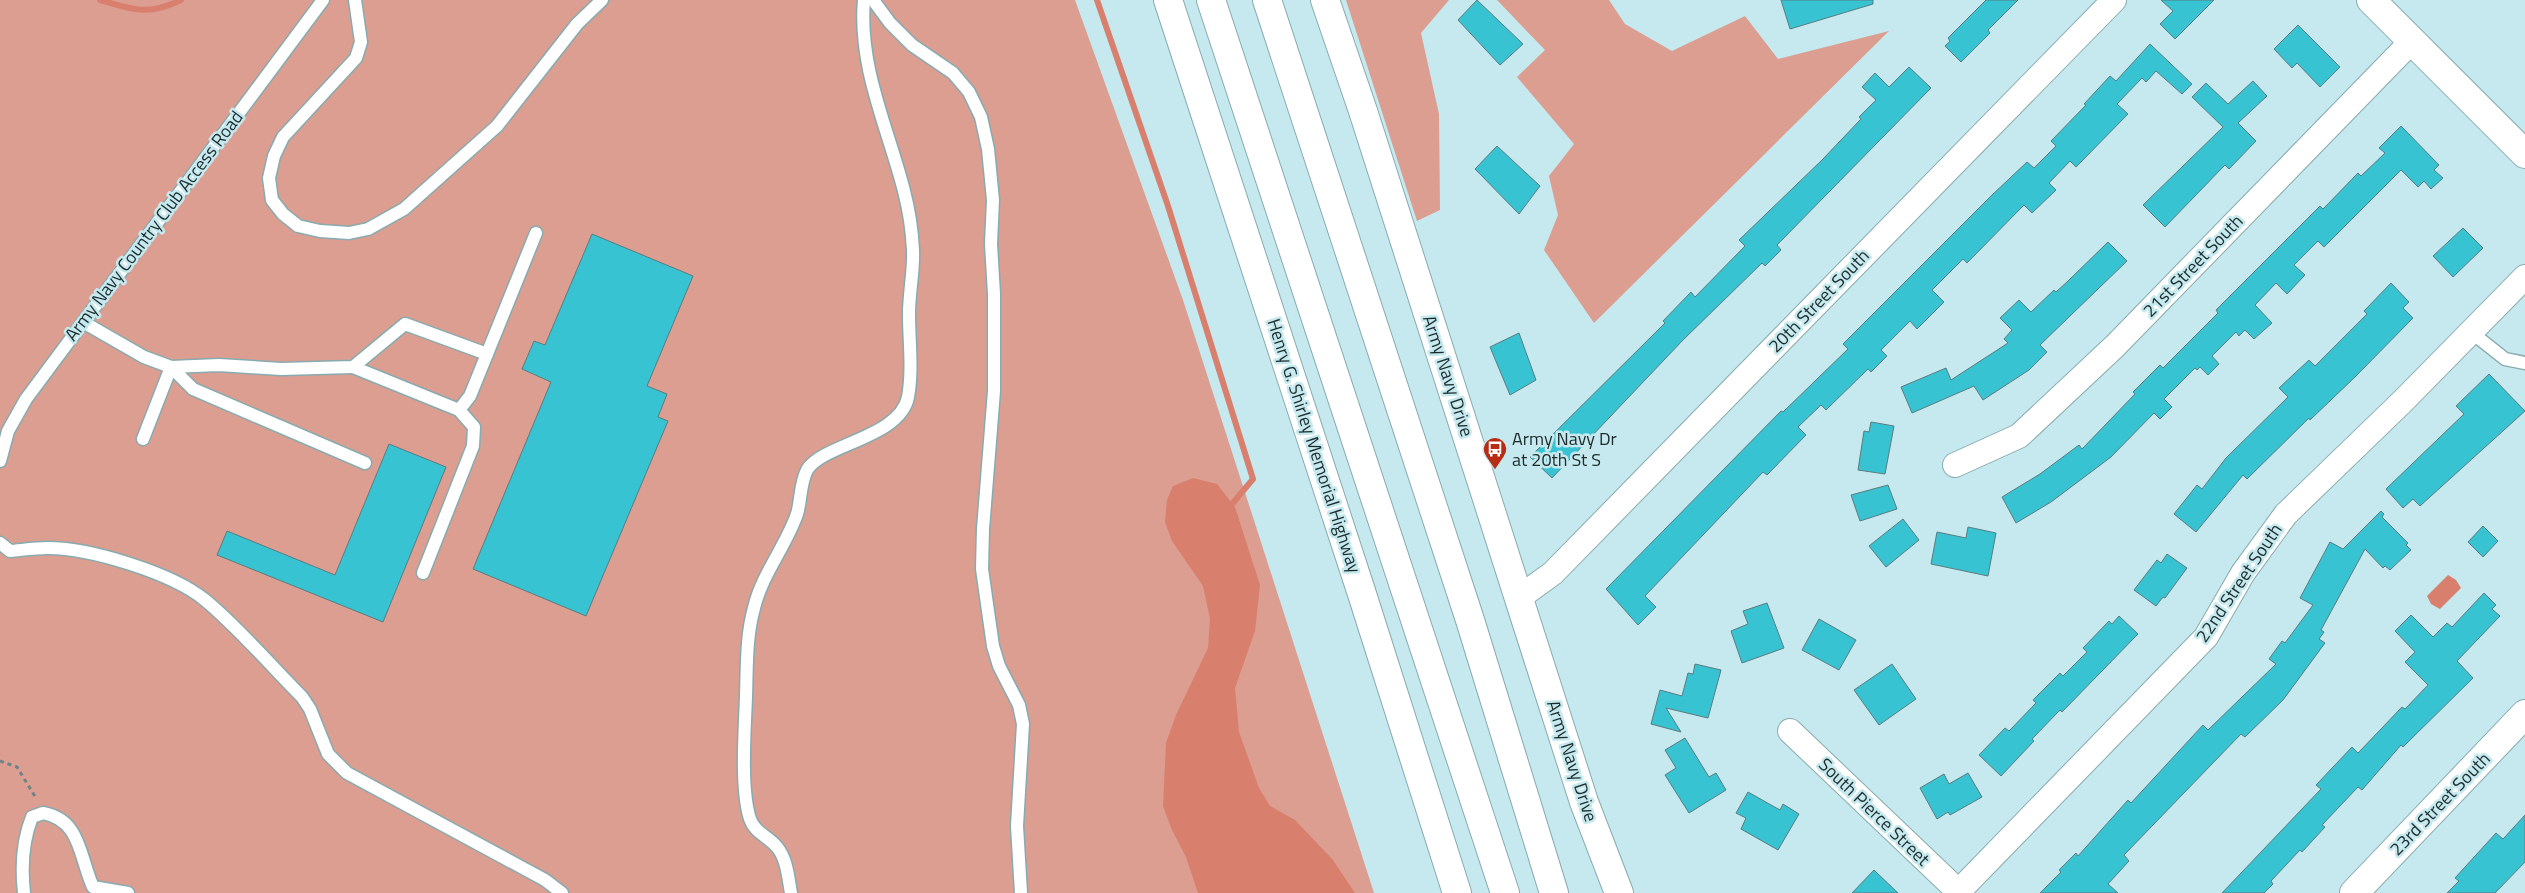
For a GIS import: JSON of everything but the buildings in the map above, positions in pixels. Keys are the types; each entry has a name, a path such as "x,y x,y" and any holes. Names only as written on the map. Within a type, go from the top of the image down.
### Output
{"main road":[{"name":"Henry G. Shirley Memorial Highway","path":"1168,0 1365,603 1456,893"},
{"path":"1211,0 1505,893"},
{"path":"1267,0 1470,620 1554,893"},
{"name":"Army Navy Drive","path":"1325,0 1363,111 1520,597 1584,802 1619,893"},
{"path":"2371,0 2525,154"},
{"name":"23rd Street South","path":"2354,893 2525,714"}],"street":[{"name":"20th Street South","path":"1520,597 1560,566 2114,0"},
{"name":"21st Street South","path":"1955,465 2019,436 2115,346 2412,41"},
{"name":"22nd Street South","path":"1958,892 2206,637 2244,573 2286,514 2525,277"},
{"name":"South Pierce Street","path":"1790,732 1958,892"}],"lane":[{"name":"Army Navy Country Club Access Road","path":"0,461 8,431 26,399 323,0"},
{"path":"355,0 361,42 356,58 283,137 274,156 269,178 272,200 283,214 298,226 320,231 349,233 368,230 404,209 497,126 577,24 602,0"},
{"path":"792,893 783,855 775,844 757,831 750,819 745,780 745,736 749,637 754,606 797,514 807,470 819,459 854,443 892,421 903,410 907,400 910,377 909,310 913,250 904,192 879,115 869,68 862,20 864,0"},
{"path":"873,0 890,23 912,45 953,73 969,92 981,117 988,150 993,200 991,244 994,391 983,529 982,569 993,646 999,666 1019,705 1023,724 1017,826 1021,893"},
{"path":"459,410 470,396 536,233"},
{"path":"83,322 144,358 171,367 220,365 281,369 353,367 459,410 474,426 474,446 423,573"},
{"path":"353,367 405,324 487,354"},
{"path":"2471,332 2505,359 2525,362"},
{"path":"143,438 171,367"},
{"path":"171,367 193,389 365,463"},
{"path":"0,543 10,551 49,548 82,552 122,562 174,581 204,599 302,697 310,709 328,754 347,773 545,880 562,893"},
{"path":"24,893 21,869 25,835 32,817 43,813 63,819 75,834 85,868 93,886 128,893"}],"path":[{"path":"0,762 17,767 29,785 43,813"}],"shaded area":[{"path":"0,0 1075,0 1183,300 1374,893 0,893"},
{"path":"1346,0 1449,0 1421,33 1439,114 1440,210 1417,221"},
{"path":"1497,0 1609,0 1625,24 1672,51 1745,16 1778,59 1889,31 1594,323 1544,250 1558,215 1549,176 1574,144 1517,77 1545,50"},
{"path":"1193,478 1217,484 1235,507 1260,585 1255,631 1235,688 1239,732 1259,788 1270,806 1295,820 1333,860 1355,893 1198,893 1186,857 1172,830 1163,806 1166,743 1176,715 1208,648 1210,619 1203,586 1172,541 1165,522 1167,500 1173,486"},
{"path":"2448,575 2456,580 2461,588 2440,609 2431,604 2427,596"}],"waterway":[{"path":"100,0 141,10 159,8 181,0"},
{"path":"1097,0 1168,206 1253,479 1227,510"}],"place":[{"name":"Army Navy Dr at 20th St S","path":"1495,470"}]}
